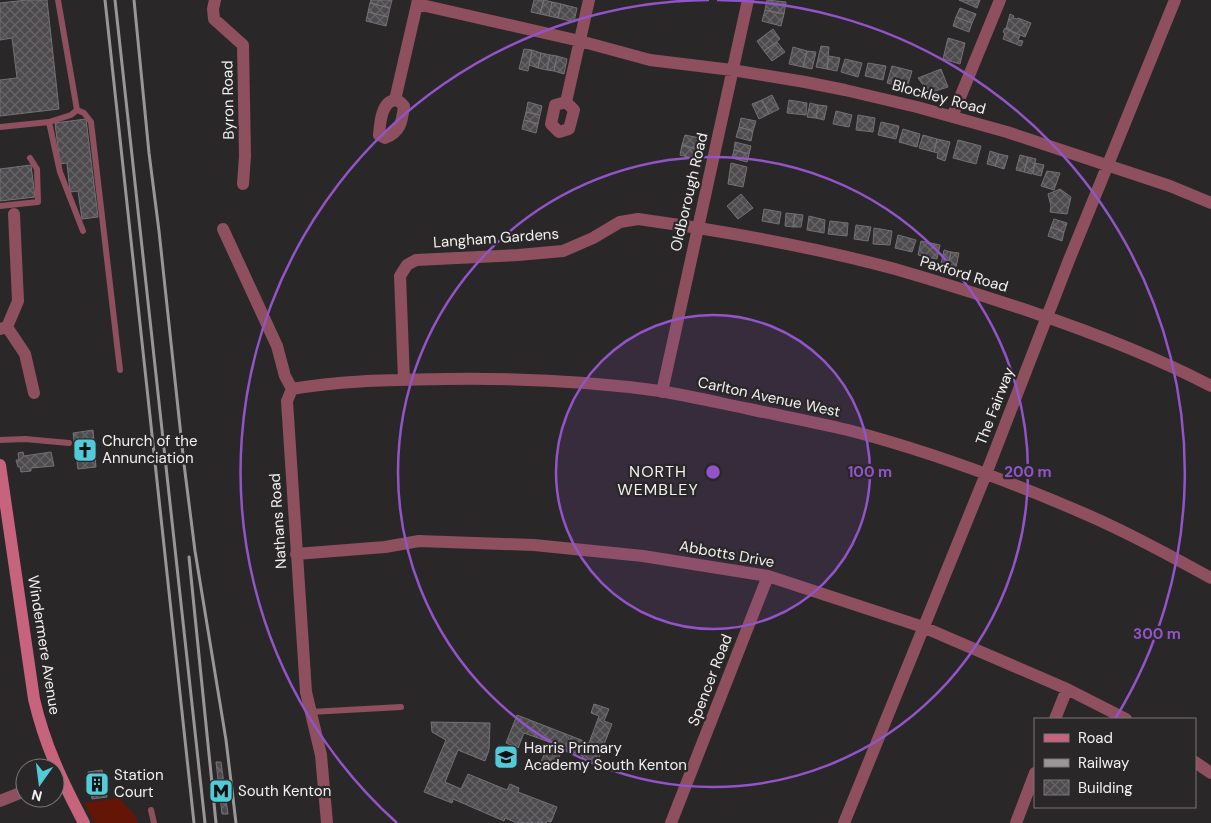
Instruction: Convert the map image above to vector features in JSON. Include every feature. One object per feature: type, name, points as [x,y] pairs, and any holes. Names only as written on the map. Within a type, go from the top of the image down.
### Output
[{"type":"street","name":"Byron Road","points":[[215,0],[213,9],[214,19],[244,45],[245,156],[243,184]]},
{"type":"street","points":[[566,102],[589,0]]},
{"type":"street","name":"Oldborough Road","points":[[662,392],[748,0]]},
{"type":"street","points":[[952,117],[1000,0]]},
{"type":"street","name":"The Fairway","points":[[844,823],[986,474],[1069,260],[1174,0]]},
{"type":"street","points":[[395,100],[417,2]]},
{"type":"street","name":"Blockley Road","points":[[417,2],[580,41],[650,60],[732,70],[845,90],[952,117],[1007,132],[1170,186],[1211,203]]},
{"type":"street","points":[[14,214],[18,302],[4,328],[25,354],[34,393]]},
{"type":"street","name":"Langham Gardens","points":[[404,380],[400,276],[407,265],[416,260],[563,251],[593,238],[620,222],[638,219],[697,227]]},
{"type":"street","name":"Paxford Road","points":[[697,227],[828,253],[894,269],[965,290],[1115,341],[1175,367],[1211,386]]},
{"type":"street","points":[[223,230],[277,346],[285,376],[292,389]]},
{"type":"street","name":"Carlton Avenue West","points":[[292,389],[317,385],[404,380],[480,379],[551,380],[662,392],[850,431],[926,453],[986,474],[1083,513],[1149,544],[1211,578]]},
{"type":"street","name":"Nathans Road","points":[[292,389],[287,401],[306,692],[321,755],[327,823]]},
{"type":"street","name":"Windermere Avenue","points":[[0,464],[34,699],[40,727],[50,758]]},
{"type":"street","name":"Abbotts Drive","points":[[296,554],[385,547],[419,541],[534,545],[643,556],[768,576],[923,628],[1067,689],[1124,718]]},
{"type":"street","name":"Spencer Road","points":[[672,823],[768,576]]},
{"type":"street","points":[[1055,718],[1067,689]]},
{"type":"street","points":[[1196,763],[1211,773]]},
{"type":"street","points":[[1016,823],[1034,776]]},
{"type":"street","name":"Windermere Avenue","points":[[65,791],[84,823]]},
{"type":"street","points":[[0,801],[15,795]]},
{"type":"lane","points":[[58,0],[77,110]]},
{"type":"lane","points":[[0,127],[49,122],[71,115],[77,110]]},
{"type":"lane","points":[[77,110],[84,113],[91,122],[120,370]]},
{"type":"lane","points":[[49,122],[60,172],[83,231]]},
{"type":"lane","points":[[0,206],[38,202],[37,169],[30,158]]},
{"type":"lane","points":[[0,440],[25,439],[69,443]]},
{"type":"lane","points":[[310,712],[401,706]]},
{"type":"lane","points":[[151,810],[154,823]]},
{"type":"shaded area","points":[[120,798],[138,823],[95,823],[84,803]]},
{"type":"building","points":[[47,0],[59,109],[0,116],[0,80],[17,78],[12,38],[0,40],[0,3]]},
{"type":"building","points":[[371,0],[392,0],[390,8],[370,3]]},
{"type":"building","points":[[534,0],[544,0],[540,14],[531,12]]},
{"type":"building","points":[[544,0],[552,2],[549,16],[540,14]]},
{"type":"building","points":[[767,0],[786,2],[784,14],[765,10]]},
{"type":"building","points":[[959,0],[980,0],[977,8]]},
{"type":"building","points":[[552,2],[561,4],[558,18],[549,16]]},
{"type":"building","points":[[370,3],[390,8],[388,17],[368,12]]},
{"type":"building","points":[[561,4],[577,8],[574,22],[558,18]]},
{"type":"building","points":[[960,8],[976,14],[972,23],[956,17]]},
{"type":"building","points":[[765,10],[784,14],[781,26],[762,21]]},
{"type":"building","points":[[368,12],[388,17],[386,26],[366,21]]},
{"type":"building","points":[[1010,14],[1014,16],[1013,18],[1031,23],[1025,37],[1006,29]]},
{"type":"building","points":[[956,17],[972,23],[969,32],[953,26]]},
{"type":"building","points":[[1005,28],[1020,35],[1018,40],[1023,41],[1021,46],[1003,39]]},
{"type":"building","points":[[773,29],[780,39],[764,51],[757,41]]},
{"type":"building","points":[[948,38],[965,43],[960,64],[943,59]]},
{"type":"building","points":[[777,42],[785,52],[772,61],[764,51]]},
{"type":"building","points":[[821,46],[829,47],[827,69],[816,67]]},
{"type":"building","points":[[793,47],[807,51],[803,67],[789,64]]},
{"type":"building","points":[[524,49],[532,50],[528,71],[519,69]]},
{"type":"building","points":[[532,50],[541,53],[538,68],[529,65]]},
{"type":"building","points":[[807,51],[816,52],[812,69],[803,67]]},
{"type":"building","points":[[541,53],[550,55],[547,70],[538,68]]},
{"type":"building","points":[[550,55],[557,56],[554,71],[547,70]]},
{"type":"building","points":[[557,56],[567,59],[564,74],[554,71]]},
{"type":"building","points":[[829,56],[840,58],[837,71],[827,69]]},
{"type":"building","points":[[845,59],[862,63],[858,77],[841,72]]},
{"type":"building","points":[[868,63],[886,66],[883,80],[865,76]]},
{"type":"building","points":[[892,66],[912,71],[907,88],[887,83]]},
{"type":"building","points":[[941,69],[948,87],[929,93],[918,78]]},
{"type":"building","points":[[772,95],[779,109],[769,114],[762,100]]},
{"type":"building","points":[[762,100],[769,114],[759,119],[752,104]]},
{"type":"building","points":[[789,100],[807,103],[806,115],[787,113]]},
{"type":"building","points":[[528,102],[542,106],[540,115],[526,112]]},
{"type":"building","points":[[810,103],[818,105],[816,118],[807,117]]},
{"type":"building","points":[[818,105],[827,106],[824,120],[816,118]]},
{"type":"building","points":[[836,111],[852,115],[849,127],[833,124]]},
{"type":"building","points":[[526,112],[540,115],[538,124],[524,120]]},
{"type":"building","points":[[858,115],[875,118],[873,132],[856,130]]},
{"type":"building","points":[[741,118],[756,121],[753,131],[739,127]]},
{"type":"building","points":[[86,119],[98,217],[82,219],[78,191],[70,192],[67,163],[60,164],[55,123]]},
{"type":"building","points":[[524,120],[538,124],[536,133],[522,129]]},
{"type":"building","points":[[881,122],[899,126],[896,139],[878,135]]},
{"type":"building","points":[[739,127],[753,131],[751,141],[736,137]]},
{"type":"building","points":[[903,129],[920,134],[917,147],[899,142]]},
{"type":"building","points":[[685,135],[700,138],[697,149],[682,145]]},
{"type":"building","points":[[923,135],[937,139],[934,152],[919,148]]},
{"type":"building","points":[[937,139],[950,142],[945,161],[937,158],[938,153],[934,152]]},
{"type":"building","points":[[958,140],[981,146],[976,164],[953,158]]},
{"type":"building","points":[[735,142],[751,146],[749,154],[734,150]]},
{"type":"building","points":[[682,145],[697,149],[695,159],[680,155]]},
{"type":"building","points":[[734,150],[749,154],[747,162],[732,158]]},
{"type":"building","points":[[990,151],[999,154],[995,166],[987,164]]},
{"type":"building","points":[[999,154],[1008,156],[1004,169],[995,166]]},
{"type":"building","points":[[1020,155],[1028,157],[1024,172],[1016,170]]},
{"type":"building","points":[[1028,157],[1036,159],[1032,174],[1024,172]]},
{"type":"building","points":[[731,163],[747,167],[743,187],[728,184]]},
{"type":"building","points":[[1035,163],[1044,165],[1041,176],[1033,174]]},
{"type":"building","points":[[31,165],[35,197],[0,201],[0,169]]},
{"type":"building","points":[[1047,171],[1060,173],[1054,190],[1041,186]]},
{"type":"building","points":[[1060,189],[1071,197],[1067,214],[1050,212],[1051,206],[1048,194]]},
{"type":"building","points":[[741,194],[753,208],[738,219],[727,206]]},
{"type":"building","points":[[764,209],[781,212],[779,224],[762,221]]},
{"type":"building","points":[[786,213],[795,214],[793,227],[785,226]]},
{"type":"building","points":[[795,214],[803,215],[801,227],[793,227]]},
{"type":"building","points":[[809,216],[825,220],[824,233],[807,230]]},
{"type":"building","points":[[1054,219],[1067,223],[1064,232],[1051,227]]},
{"type":"building","points":[[830,221],[848,223],[847,236],[828,234]]},
{"type":"building","points":[[856,225],[871,227],[868,241],[854,239]]},
{"type":"building","points":[[1051,227],[1064,232],[1062,241],[1048,236]]},
{"type":"building","points":[[874,228],[892,231],[890,245],[873,244]]},
{"type":"building","points":[[898,235],[916,240],[912,252],[895,248]]},
{"type":"building","points":[[921,241],[940,245],[937,259],[918,255]]},
{"type":"building","points":[[944,250],[951,252],[948,266],[941,264]]},
{"type":"building","points":[[951,252],[959,253],[956,267],[948,266]]},
{"type":"building","name":"Church of the Annunciation","points":[[93,430],[96,467],[78,469],[73,433]]},
{"type":"building","points":[[23,452],[24,456],[51,452],[54,466],[31,468],[31,471],[21,472],[16,460],[19,460],[18,453]]},
{"type":"building","points":[[594,704],[609,709],[604,721],[612,724],[596,765],[582,759],[583,756],[563,748],[555,767],[541,762],[549,742],[524,733],[518,748],[506,743],[517,715],[589,743],[599,716],[591,713]]},
{"type":"building","points":[[431,722],[490,723],[489,750],[485,761],[458,750],[445,782],[461,789],[468,774],[507,790],[510,784],[519,788],[518,792],[557,807],[551,822],[517,823],[505,818],[504,821],[453,799],[452,803],[424,792],[446,740],[432,732]]},
{"type":"building","points":[[216,762],[221,762],[228,814],[222,814]]},
{"type":"building","name":"Station Court","points":[[102,770],[107,797],[92,799],[88,772]]},
{"type":"railway","points":[[105,0],[194,823]]},
{"type":"railway","points":[[115,0],[205,823]]},
{"type":"railway","points":[[134,0],[184,464],[195,551],[226,740],[236,823]]},
{"type":"railway","points":[[189,557],[216,823]]},
{"type":"place","name":"Church of the Annunciation","points":[[85,450]]},
{"type":"place","name":"Harris Primary Academy South Kenton","points":[[506,757]]},
{"type":"place","name":"Station Court","points":[[97,784]]},
{"type":"place","name":"South Kenton","points":[[221,791]]},
{"type":"district","name":"NORTH WEMBLEY","points":[[658,480]]}]
